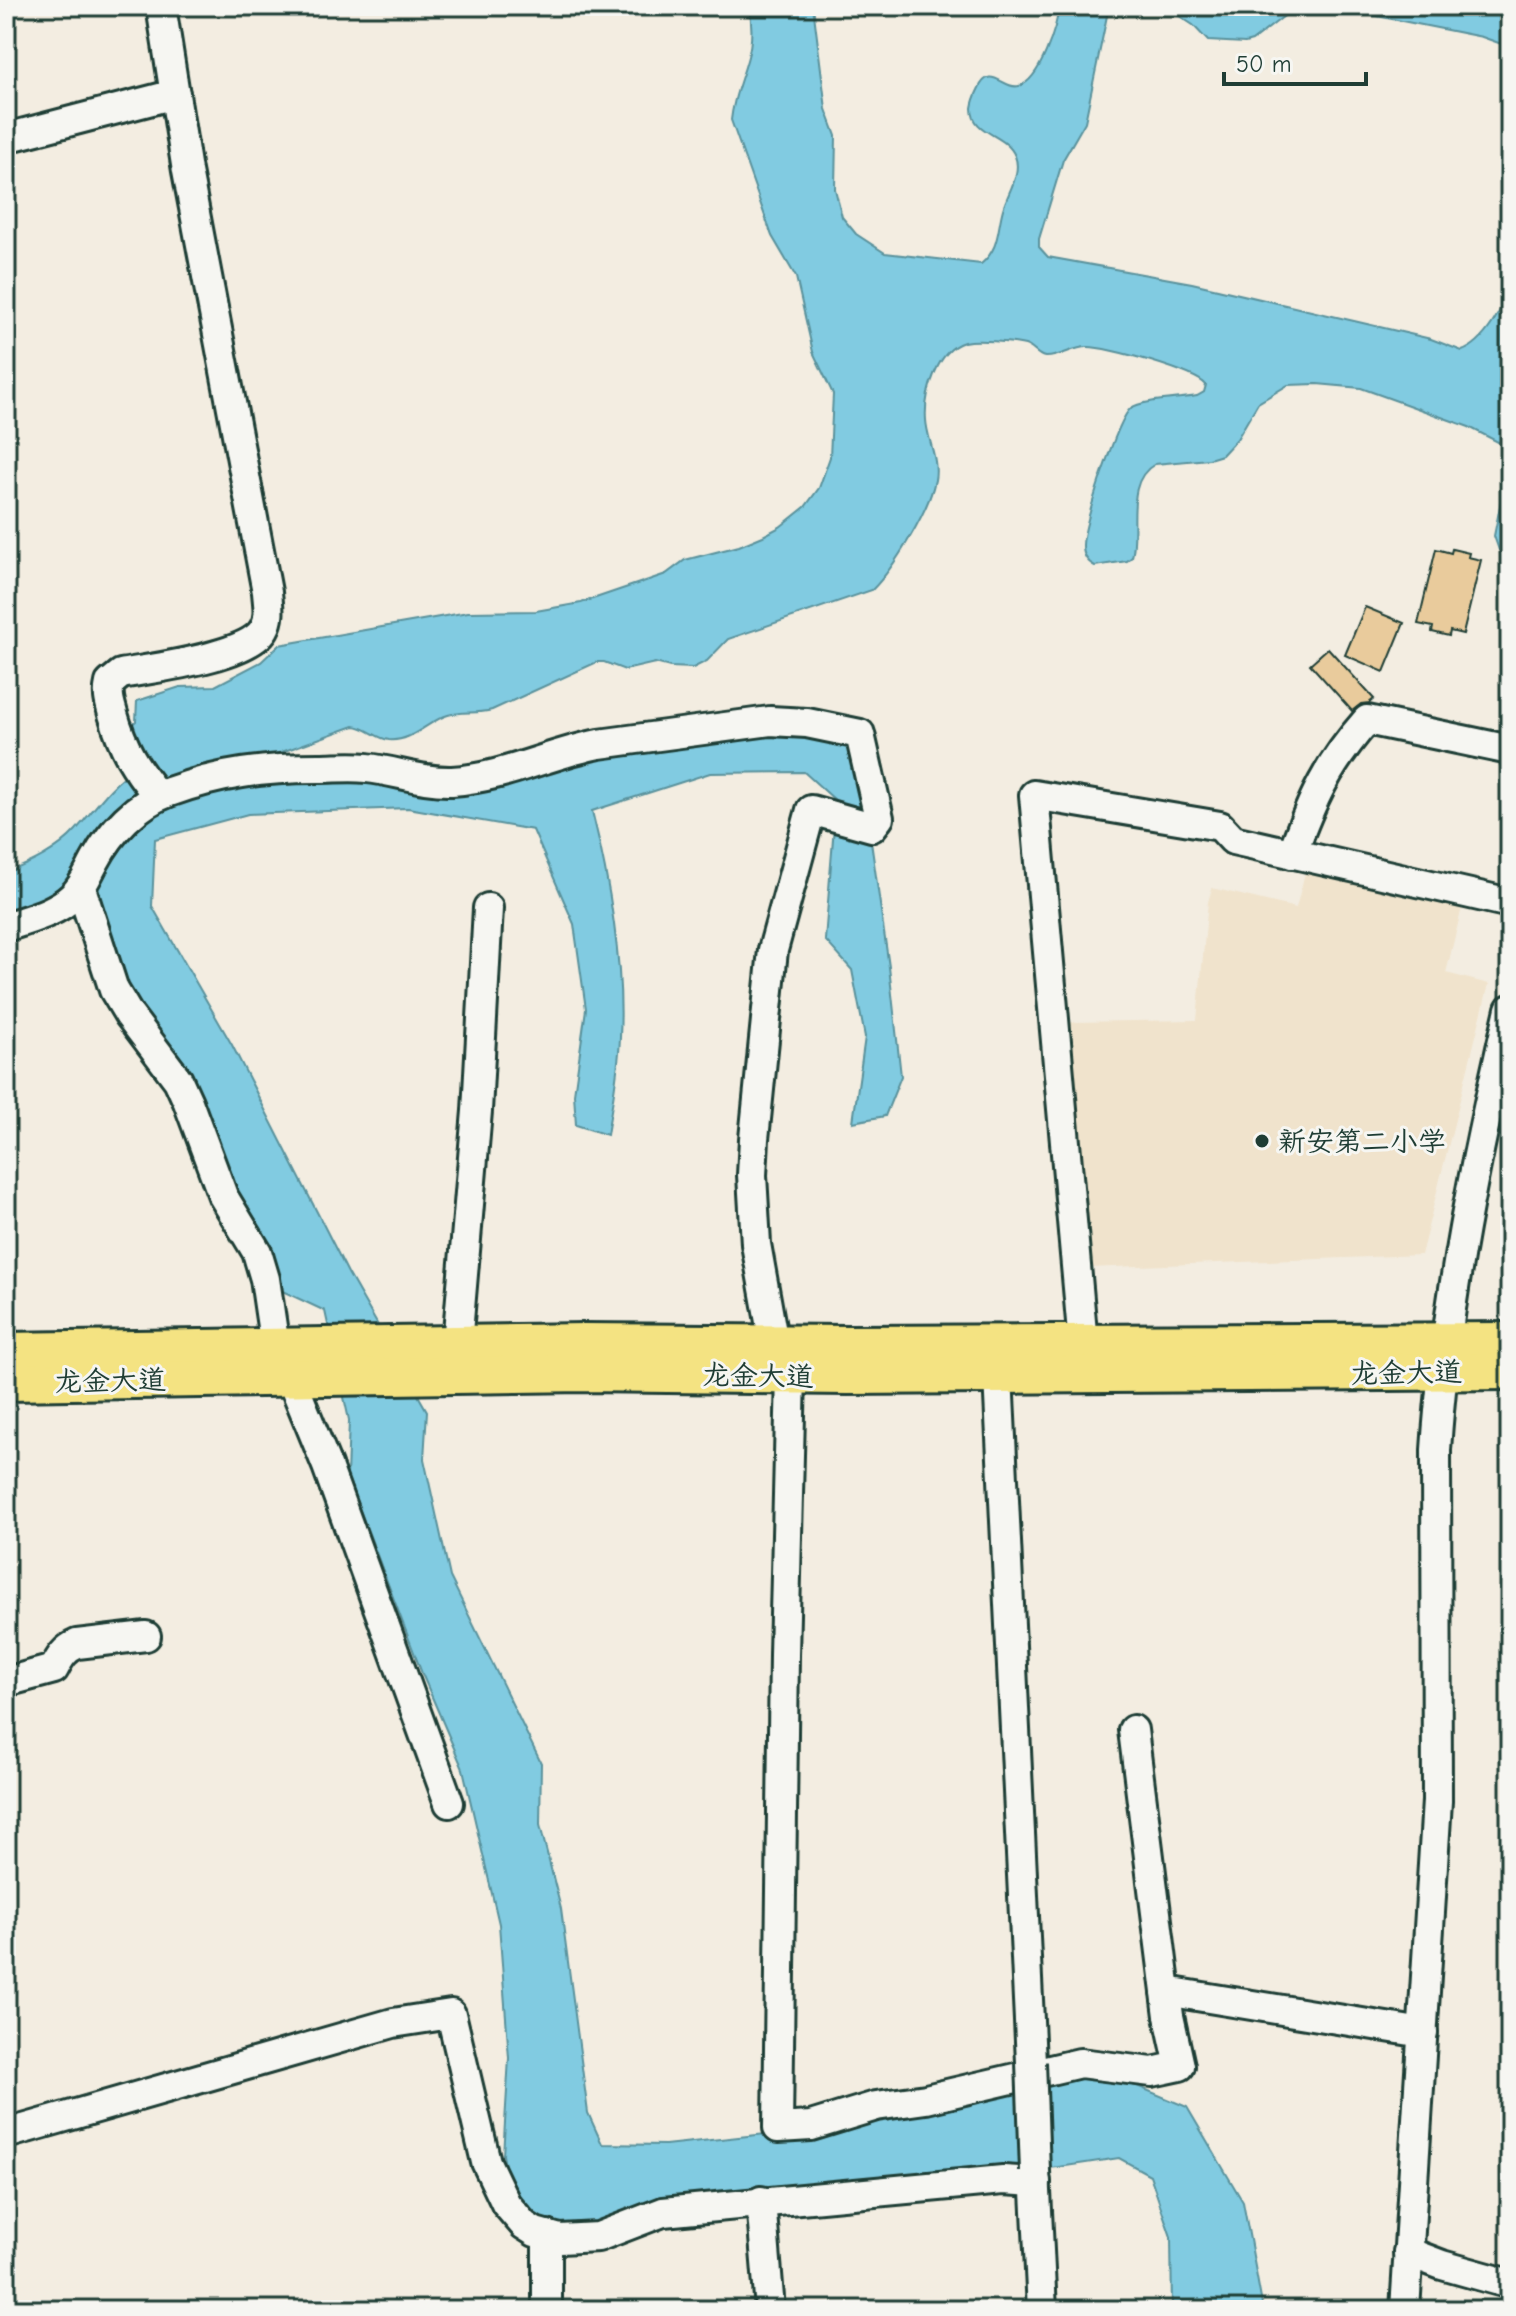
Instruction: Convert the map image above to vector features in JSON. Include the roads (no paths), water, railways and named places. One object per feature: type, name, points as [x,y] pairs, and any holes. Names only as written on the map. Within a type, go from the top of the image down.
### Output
[{"type":"main road","name":"龙金大道","points":[[6,1382],[298,1362],[408,1360],[584,1373],[998,1375],[1444,1357],[1510,1341]]},
{"type":"main road","name":"龙金大道","points":[[408,1360],[457,1344],[1083,1344],[1444,1357],[1510,1371]]},
{"type":"main road","name":"龙金大道","points":[[6,1351],[298,1362]]},
{"type":"street","points":[[158,796],[133,766],[121,742],[108,697],[110,683],[121,674],[232,650],[258,637],[269,620],[267,592],[187,171],[161,6]]},
{"type":"street","points":[[6,138],[175,94]]},
{"type":"street","points":[[1292,854],[1323,778],[1367,720],[1510,750]]},
{"type":"street","points":[[6,927],[60,907],[81,888],[108,840],[125,820],[158,796],[240,771],[364,767],[440,781],[493,777],[589,746],[770,721],[807,723],[860,734],[879,818],[872,827],[811,810],[773,950],[752,1175],[756,1244],[774,1344]]},
{"type":"street","points":[[1083,1344],[1034,795],[1220,826],[1233,840],[1510,903]]},
{"type":"street","points":[[81,888],[114,990],[135,1024],[178,1080],[223,1196],[257,1252],[298,1362],[327,1466],[449,1803]]},
{"type":"street","points":[[457,1344],[477,1111],[488,908]]},
{"type":"street","points":[[1405,2310],[1437,1801],[1436,1450],[1444,1357],[1463,1222],[1510,1009]]},
{"type":"street","points":[[791,1375],[778,2128],[811,2126],[876,2106],[926,2099],[1080,2063],[1152,2072],[1180,2066],[1166,1991],[1133,1730]]},
{"type":"street","points":[[998,1375],[1042,2310]]},
{"type":"street","points":[[6,1682],[54,1669],[60,1656],[77,1644],[146,1636]]},
{"type":"street","points":[[1166,1991],[1423,2033]]},
{"type":"street","points":[[6,2134],[393,2023],[451,2014],[486,2162],[506,2204],[517,2218],[535,2232],[560,2239],[598,2237],[663,2212],[1036,2177]]},
{"type":"street","points":[[761,2201],[770,2310]]},
{"type":"street","points":[[547,2235],[547,2310]]},
{"type":"street","points":[[1408,2252],[1510,2284]]},
{"type":"water","points":[[749,6],[813,6],[826,109],[836,136],[835,189],[842,217],[856,234],[885,253],[981,264],[995,245],[1003,209],[1016,176],[1017,162],[1011,148],[983,129],[973,117],[972,105],[978,90],[987,78],[992,77],[1013,86],[1027,82],[1046,52],[1059,6],[1109,6],[1085,122],[1063,160],[1039,247],[1048,257],[1192,283],[1431,339],[1462,351],[1486,332],[1510,285],[1510,456],[1502,444],[1469,427],[1361,388],[1288,385],[1258,403],[1237,439],[1222,455],[1155,464],[1145,472],[1139,482],[1134,507],[1132,557],[1127,561],[1095,566],[1085,555],[1084,535],[1102,474],[1125,416],[1136,405],[1197,396],[1204,392],[1206,385],[1169,367],[1097,348],[1082,347],[1045,357],[1019,344],[964,342],[946,354],[940,363],[927,398],[926,420],[936,472],[926,507],[910,538],[872,590],[728,639],[707,661],[693,668],[655,663],[625,670],[597,662],[492,710],[448,715],[405,738],[389,740],[354,726],[265,758],[166,784],[124,731],[136,721],[137,701],[180,687],[215,686],[261,662],[279,645],[468,612],[536,611],[581,603],[666,574],[685,560],[739,546],[763,536],[805,507],[819,488],[830,457],[833,394],[813,352],[796,277],[772,236],[731,120],[749,53]]},
{"type":"water","points":[[1164,6],[1297,6],[1252,41],[1245,43],[1208,41],[1193,25]]},
{"type":"water","points":[[1327,6],[1510,6],[1510,47],[1482,37]]},
{"type":"water","points":[[1510,456],[1510,550],[1499,550],[1494,536]]},
{"type":"water","points":[[778,727],[847,738],[861,772],[901,1076],[885,1116],[853,1122],[865,1037],[852,970],[825,940],[836,801],[804,772],[710,773],[592,811],[609,894],[620,982],[619,1049],[607,1135],[576,1125],[574,1094],[586,1009],[574,924],[533,830],[408,808],[248,814],[155,839],[152,906],[232,1045],[348,1273],[427,1411],[424,1459],[450,1577],[541,1763],[540,1825],[561,1909],[588,2113],[602,2144],[665,2145],[785,2132],[1104,2072],[1187,2107],[1243,2202],[1263,2310],[1172,2310],[1171,2237],[1150,2175],[1119,2158],[1059,2167],[675,2200],[568,2241],[511,2198],[503,2155],[509,2058],[499,1924],[463,1769],[423,1676],[347,1476],[349,1420],[325,1311],[278,1289],[189,1082],[123,993],[93,896],[109,852],[133,822],[176,800],[261,774],[428,786],[591,750]]},
{"type":"water","points":[[133,770],[144,785],[83,878],[6,920],[6,873],[34,861],[61,844],[110,790]]},
{"type":"place","name":"新安第二小学","points":[[1262,1141]]}]
